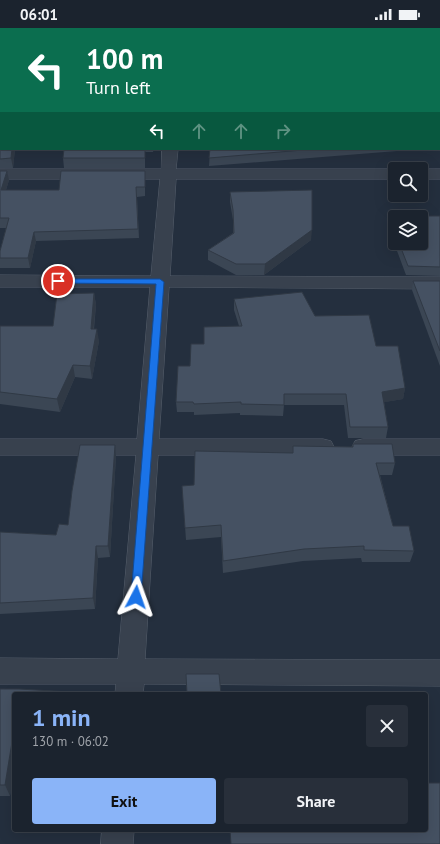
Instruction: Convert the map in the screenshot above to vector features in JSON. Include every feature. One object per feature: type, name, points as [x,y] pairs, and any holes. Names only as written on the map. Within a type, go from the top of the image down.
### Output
[{"type":"street","points":[[130,683],[170,150]]},
{"type":"street","points":[[0,174],[388,174]]},
{"type":"street","points":[[428,174],[440,174]]},
{"type":"street","points":[[0,281],[440,283]]},
{"type":"street","points":[[0,447],[440,447]]},
{"type":"street","points":[[0,671],[130,683],[440,673]]},
{"type":"street","points":[[117,844],[118,832]]},
{"type":"building","points":[[0,150],[12,150],[11,158],[0,159]]},
{"type":"building","points":[[64,150],[145,150],[145,158],[63,158]]},
{"type":"building","points":[[210,150],[303,150],[209,158]]},
{"type":"building","points":[[0,171],[7,171],[1,190],[59,190],[61,171],[145,171],[145,187],[136,187],[138,229],[34,232],[28,258],[0,258],[0,251],[9,218],[0,218]]},
{"type":"building","points":[[312,190],[312,230],[265,264],[236,264],[208,250],[234,233],[233,210],[230,192]]},
{"type":"building","points":[[428,216],[440,216],[440,267],[408,266],[402,250],[428,250]]},
{"type":"building","points":[[413,281],[440,281],[440,351]]},
{"type":"building","points":[[302,292],[315,316],[369,315],[376,346],[398,346],[405,388],[382,392],[388,427],[350,427],[346,394],[284,394],[284,405],[241,404],[241,402],[194,404],[193,402],[176,402],[178,366],[190,366],[191,344],[204,344],[204,327],[242,326],[234,299]]},
{"type":"building","points":[[94,293],[91,329],[97,329],[90,366],[73,365],[57,399],[0,392],[0,326],[53,326],[57,294]]},
{"type":"building","points":[[353,444],[392,444],[395,463],[376,463],[393,526],[409,526],[414,551],[364,550],[364,546],[304,549],[223,561],[221,525],[185,528],[182,486],[194,485],[195,451],[293,453],[293,446],[353,447]]},
{"type":"building","points":[[80,445],[115,445],[108,546],[96,546],[93,598],[0,603],[0,532],[56,535],[59,524],[68,525]]},
{"type":"building","points":[[186,674],[219,674],[221,692],[187,692]]},
{"type":"building","points":[[0,689],[71,692],[12,692],[12,742],[5,785],[0,785]]},
{"type":"building","points":[[428,783],[440,783],[440,844],[231,844],[230,832],[428,832]]},
{"type":"route","points":[[58,281],[160,282],[136,597]]}]
